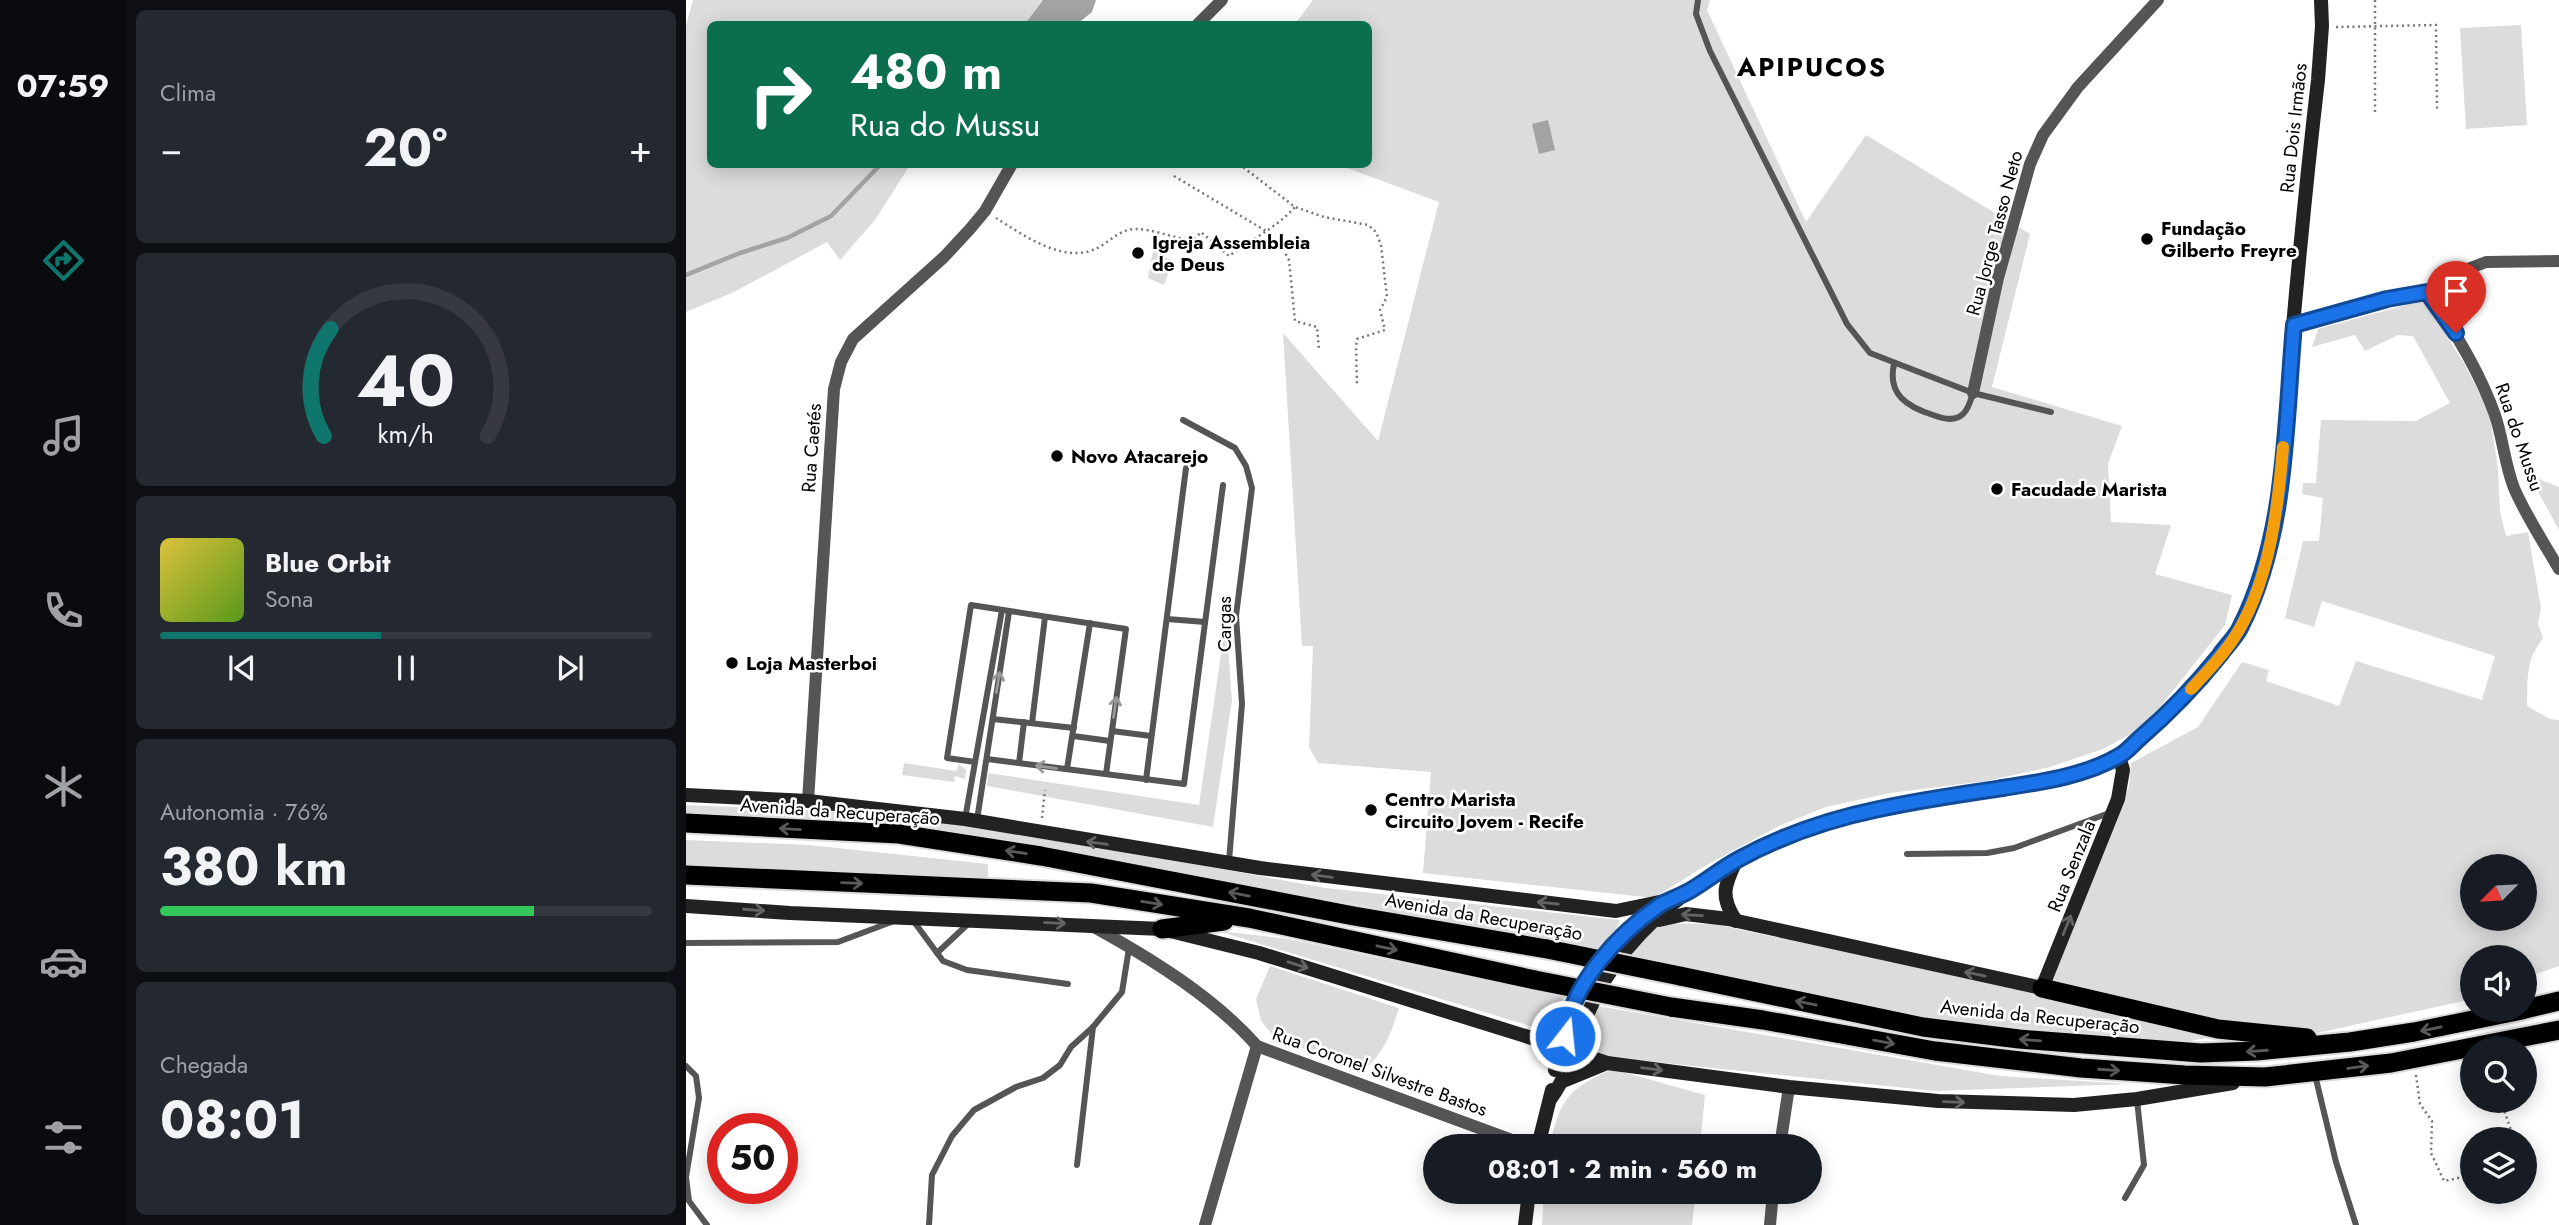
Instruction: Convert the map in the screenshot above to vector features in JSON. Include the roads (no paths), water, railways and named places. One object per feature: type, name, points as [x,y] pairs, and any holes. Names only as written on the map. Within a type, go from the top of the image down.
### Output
[{"type":"highway","name":"Avenida da Recuperação","points":[[686,823],[899,834],[1041,856],[1547,949],[1923,1027],[2019,1039],[2202,1053],[2256,1051],[2350,1042],[2462,1022]]},
{"type":"highway","points":[[686,876],[1091,893],[1249,918],[1671,1007],[1763,1020],[1935,1051],[2081,1068],[2266,1077],[2413,1059],[2559,1030]]},
{"type":"highway","points":[[1162,929],[1249,918]]},
{"type":"highway","points":[[2042,988],[2218,1029],[2350,1042]]},
{"type":"highway","name":"Avenida da Recuperação","points":[[2537,1006],[2559,1001]]},
{"type":"main road","name":"Rua Dois Irmãos","points":[[1551,1098],[1563,1082],[1591,1007],[1609,973],[1632,942],[1689,891],[1737,860],[1803,829],[1838,818],[1881,808],[2045,781],[2119,756],[2154,726],[2203,677],[2238,631],[2253,600],[2265,561],[2280,486],[2322,26],[2321,0]]},
{"type":"main road","name":"Rua Senzala","points":[[2042,988],[2123,785],[2119,756]]},
{"type":"main road","name":"Avenida da Recuperação","points":[[686,795],[808,801],[971,821],[1228,863],[1616,911]]},
{"type":"main road","points":[[1736,921],[1725,900],[1725,889],[1737,860]]},
{"type":"main road","name":"Rua Dois Irmãos","points":[[1541,1134],[1566,1025],[1576,998],[1624,936],[1669,900],[1689,891]]},
{"type":"main road","name":"Rua Dois Irmãos","points":[[1616,911],[1669,900]]},
{"type":"main road","points":[[686,906],[1162,929],[1259,953],[1535,1039],[1546,1047],[1556,1067]]},
{"type":"main road","points":[[1616,911],[1625,915],[1630,922],[1631,926],[1624,936]]},
{"type":"main road","name":"Avenida da Recuperação","points":[[1649,925],[1686,914],[1736,921],[2042,988]]},
{"type":"main road","points":[[1535,1039],[1552,1034],[1566,1025]]},
{"type":"main road","points":[[1579,1040],[1589,1057],[1607,1063],[1789,1087],[1938,1101],[2074,1105],[2137,1099],[2266,1077]]},
{"type":"main road","points":[[1563,1082],[1607,1063]]},
{"type":"main road","points":[[1525,1225],[1528,1204]]},
{"type":"street","points":[[1201,21],[1222,0]]},
{"type":"street","name":"Rua Jorge Tasso Neto","points":[[1973,393],[1998,278],[2030,164],[2043,135],[2078,87],[2158,0]]},
{"type":"street","name":"Rua Caetés","points":[[808,801],[834,389],[841,362],[853,339],[944,257],[985,211],[1010,168]]},
{"type":"street","points":[[2294,325],[2387,299],[2427,292],[2465,270],[2486,262],[2559,261]]},
{"type":"street","name":"Rua do Mussu","points":[[2427,292],[2456,333],[2480,380],[2496,417],[2508,470],[2516,491],[2559,569]]},
{"type":"street","name":"Rua Coronel Silvestre Bastos","points":[[1089,924],[1130,947],[1238,1024],[1257,1046],[1495,1134]]},
{"type":"street","points":[[1205,1225],[1257,1046]]},
{"type":"street","points":[[1782,1134],[1789,1087]]},
{"type":"street","points":[[1770,1225],[1772,1204]]},
{"type":"lane","points":[[1698,0],[1696,14],[1710,51],[1847,324],[1870,353],[1973,393],[2051,412]]},
{"type":"lane","points":[[1894,364],[1893,383],[1900,397],[1910,407],[1942,418],[1959,418],[1966,412],[1973,393]]},
{"type":"lane","name":"Cargas","points":[[1183,420],[1235,448],[1245,466],[1252,488],[1236,616],[1242,704],[1228,863]]},
{"type":"lane","points":[[1146,779],[1186,468]]},
{"type":"lane","points":[[987,759],[1184,785],[1223,485]]},
{"type":"lane","points":[[975,762],[947,758],[971,605],[1126,629],[1106,774]]},
{"type":"lane","points":[[971,821],[987,759],[1006,611]]},
{"type":"lane","points":[[971,821],[975,762],[1006,611]]},
{"type":"lane","points":[[1019,763],[1045,617]]},
{"type":"lane","points":[[1167,619],[1205,622]]},
{"type":"lane","points":[[1068,769],[1090,623]]},
{"type":"lane","points":[[993,719],[1074,728]]},
{"type":"lane","points":[[1112,731],[1151,736]]},
{"type":"lane","points":[[1073,736],[1110,741]]},
{"type":"lane","points":[[1907,854],[1987,853],[2014,848],[2114,811]]},
{"type":"lane","points":[[686,943],[838,942],[907,917],[943,961],[967,970],[1068,984]]},
{"type":"lane","points":[[937,953],[972,920]]},
{"type":"lane","points":[[929,1225],[932,1175],[952,1136],[974,1110],[1016,1087],[1043,1078],[1060,1065],[1070,1047],[1093,1027],[1122,992],[1130,947]]},
{"type":"lane","points":[[1077,1165],[1093,1027]]},
{"type":"lane","points":[[686,1066],[696,1076],[699,1098],[686,1177],[689,1201],[707,1225]]},
{"type":"lane","points":[[2315,1072],[2336,1161],[2356,1225]]},
{"type":"lane","points":[[2125,1198],[2144,1165],[2137,1099]]},
{"type":"waterway","points":[[686,275],[787,238],[831,216],[877,168]]},
{"type":"place","name":"Fundação Gilberto Freyre","points":[[2147,239]]},
{"type":"place","name":"Igreja Assembleia de Deus","points":[[1138,253]]},
{"type":"place","name":"Novo Atacarejo","points":[[1057,456]]},
{"type":"place","name":"Facudade Marista","points":[[1997,489]]},
{"type":"place","name":"Loja Masterboi","points":[[732,663]]},
{"type":"place","name":"Centro Marista Circuito Jovem - Recife","points":[[1371,810]]},
{"type":"district","name":"APIPUCOS","points":[[1812,67]]}]
